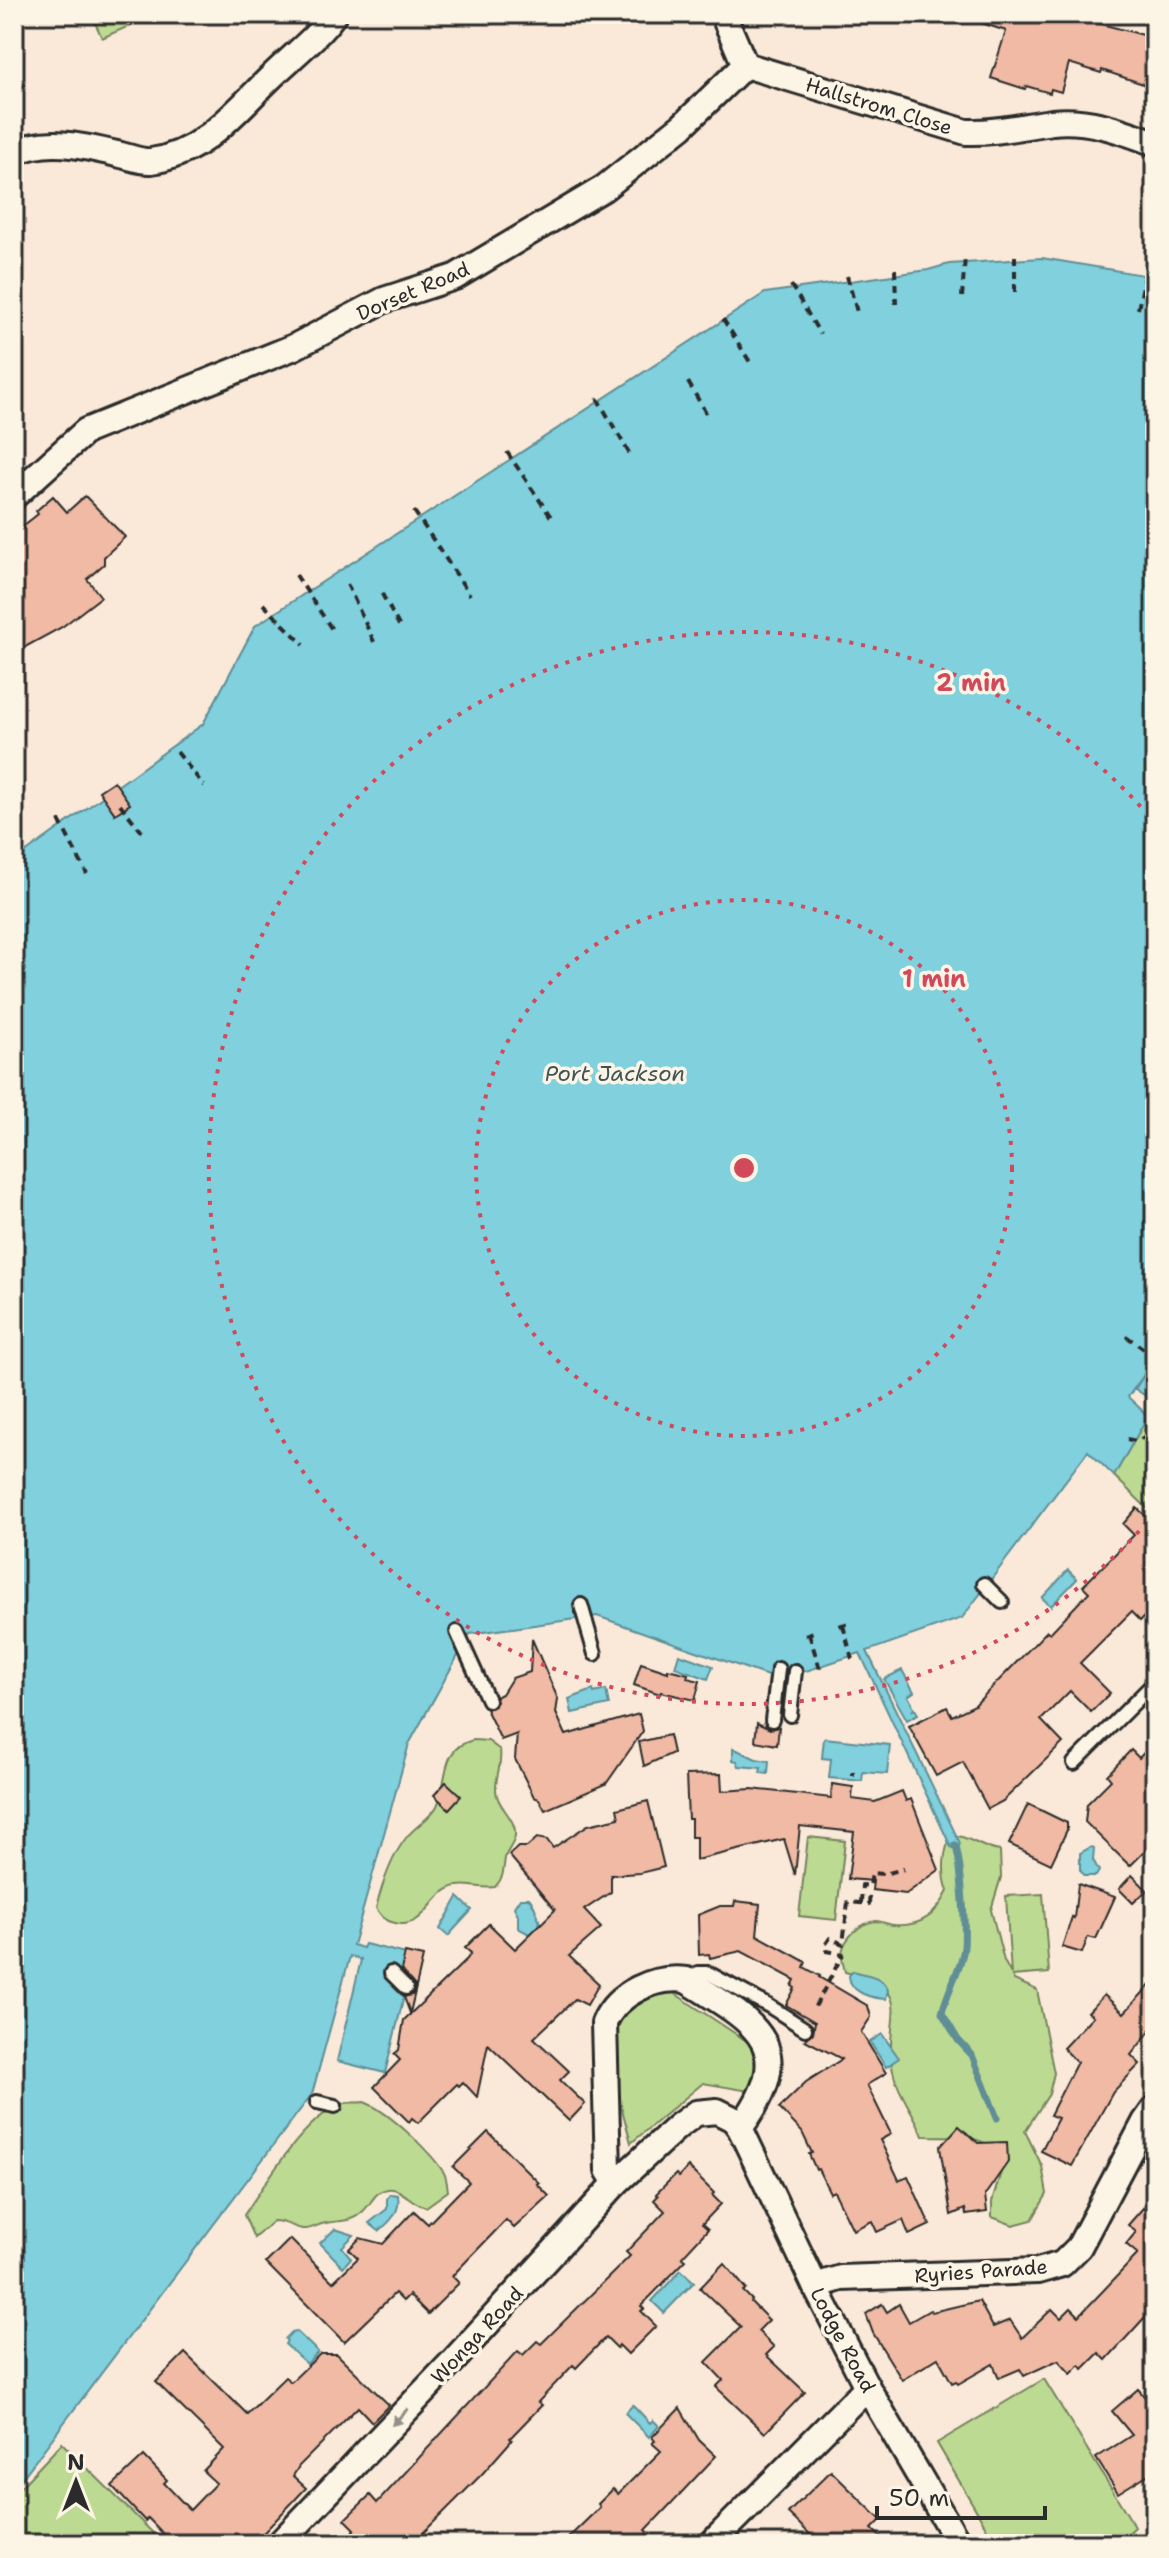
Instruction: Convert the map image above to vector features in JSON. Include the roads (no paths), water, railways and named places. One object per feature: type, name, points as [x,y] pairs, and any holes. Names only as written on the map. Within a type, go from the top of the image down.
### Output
[{"type":"street","points":[[14,153],[50,143],[149,162],[190,149],[231,118],[322,31],[334,14]]},
{"type":"street","points":[[723,14],[745,65]]},
{"type":"street","name":"Hallstrom Close","points":[[745,65],[966,132],[995,133],[1055,122],[1100,124],[1155,143]]},
{"type":"street","name":"Dorset Road","points":[[14,496],[86,431],[294,347],[384,300],[455,277],[604,188],[682,126],[745,65]]},
{"type":"street","points":[[616,2183],[608,2170],[604,2023],[609,2011],[637,1989],[676,1979],[686,1980],[739,2013],[763,2039],[768,2078],[763,2095],[740,2128]]},
{"type":"street","name":"Ryries Parade","points":[[815,2286],[841,2278],[1038,2271],[1062,2264],[1079,2247],[1155,2108]]},
{"type":"street","name":"Wonga Road","points":[[279,2544],[616,2183],[677,2127],[696,2113],[717,2111],[733,2119],[740,2128]]},
{"type":"street","name":"Lodge Road","points":[[740,2128],[867,2387],[959,2544]]},
{"type":"street","points":[[711,2544],[867,2387]]},
{"type":"lane","points":[[984,1584],[1002,1602]]},
{"type":"lane","points":[[581,1605],[595,1654]]},
{"type":"lane","points":[[457,1632],[488,1700]]},
{"type":"lane","points":[[772,1720],[778,1669]]},
{"type":"lane","points":[[790,1715],[795,1671]]},
{"type":"lane","points":[[1074,1763],[1155,1682]]},
{"type":"lane","points":[[391,1973],[406,1988]]},
{"type":"lane","points":[[686,1980],[698,1973],[708,1973],[805,2029]]},
{"type":"lane","points":[[317,2102],[335,2106]]},
{"type":"water","name":"Port Jackson","points":[[1042,258],[1155,277],[1155,1394],[1152,1400],[1135,1389],[1146,1372],[1128,1397],[1148,1416],[1114,1476],[1088,1451],[962,1618],[867,1651],[960,1843],[958,1851],[951,1847],[860,1653],[779,1680],[597,1616],[470,1634],[409,1744],[353,1945],[363,1948],[365,1944],[414,1956],[385,2073],[337,2061],[361,1960],[350,1956],[312,2094],[14,2489],[14,861],[203,724],[255,626],[765,293],[928,270],[949,264]]},
{"type":"water","points":[[1068,1570],[1077,1579],[1051,1606],[1042,1598]]},
{"type":"water","points":[[679,1654],[713,1666],[708,1679],[675,1667]]},
{"type":"water","points":[[902,1670],[914,1692],[908,1696],[913,1710],[918,1714],[907,1720],[884,1679]]},
{"type":"water","points":[[593,1690],[594,1693],[606,1690],[609,1705],[572,1713],[569,1699]]},
{"type":"water","points":[[824,1738],[890,1745],[887,1774],[863,1772],[862,1781],[829,1778],[831,1759],[822,1758]]},
{"type":"water","points":[[733,1748],[756,1759],[769,1761],[768,1774],[760,1773],[761,1768],[739,1766],[733,1760]]},
{"type":"water","points":[[1094,1848],[1093,1860],[1099,1871],[1096,1876],[1084,1876],[1080,1870],[1080,1853]]},
{"type":"water","points":[[458,1897],[472,1910],[448,1936],[440,1929]]},
{"type":"water","points":[[520,1898],[529,1898],[538,1916],[540,1927],[531,1935],[518,1928],[518,1915],[514,1907]]},
{"type":"water","points":[[853,1971],[882,1981],[888,1990],[886,1999],[868,1996],[853,1987],[849,1976]]},
{"type":"water","points":[[882,2034],[899,2058],[886,2067],[870,2042]]},
{"type":"water","points":[[390,2194],[398,2195],[398,2206],[379,2231],[369,2223],[387,2209]]},
{"type":"water","points":[[335,2229],[354,2235],[342,2247],[351,2258],[343,2267],[320,2243]]},
{"type":"water","points":[[681,2270],[694,2282],[664,2313],[652,2301]]},
{"type":"water","points":[[296,2331],[318,2352],[307,2364],[285,2344],[285,2339]]},
{"type":"water","points":[[633,2405],[650,2423],[653,2420],[659,2426],[649,2437],[625,2413]]},
{"type":"waterway","points":[[955,1845],[961,1881],[964,1945],[942,2013],[958,2040],[972,2055],[997,2118]]}]
